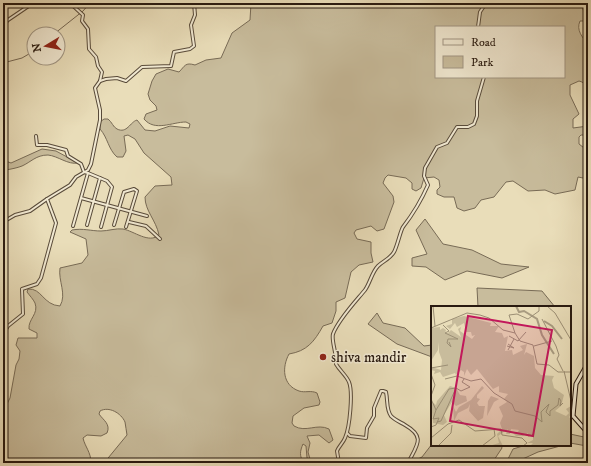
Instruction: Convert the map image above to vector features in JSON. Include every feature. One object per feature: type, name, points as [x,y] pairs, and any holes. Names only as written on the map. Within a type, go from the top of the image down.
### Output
[{"type":"street","points":[[3,25],[33,3]]},
{"type":"street","points":[[3,222],[15,215],[30,211],[70,185],[76,177],[88,170],[91,164],[100,120],[95,88],[100,81],[102,72],[98,66],[96,57],[89,49],[88,29],[82,21],[83,15],[70,3]]},
{"type":"street","points":[[100,81],[117,78],[126,81],[142,67],[171,66],[174,52],[190,49],[194,46],[191,25],[195,15],[194,3]]},
{"type":"street","points":[[478,26],[480,12],[486,3]]},
{"type":"street","points":[[339,463],[337,451],[347,432],[351,402],[351,388],[346,375],[336,364],[337,353],[332,336],[338,323],[347,314],[358,296],[365,290],[378,266],[394,253],[401,235],[402,227],[418,206],[428,185],[424,176],[425,168],[436,147],[447,142],[457,127],[468,127],[474,124],[477,116],[477,101],[484,78]]},
{"type":"street","points":[[36,136],[38,145],[47,145],[67,151],[68,156],[81,164],[84,172]]},
{"type":"street","points":[[84,172],[107,181],[112,187],[101,227]]},
{"type":"street","points":[[73,226],[88,173]]},
{"type":"street","points":[[588,174],[588,188]]},
{"type":"street","points":[[87,225],[100,178]]},
{"type":"street","points":[[114,225],[124,192],[134,189],[137,191],[129,222],[126,227]]},
{"type":"street","points":[[81,198],[131,213],[147,216]]},
{"type":"street","points":[[3,334],[8,326],[23,314],[22,289],[37,284],[41,278],[56,223],[47,199]]},
{"type":"street","points":[[129,222],[146,226],[160,239]]},
{"type":"street","points":[[588,364],[576,384],[573,416],[588,433]]},
{"type":"street","points":[[347,432],[347,435],[350,436],[366,438],[368,424],[373,419],[375,404],[379,400],[381,391],[386,392],[387,409],[391,416],[415,431],[417,436],[418,440],[408,463]]},
{"type":"green space","points":[[251,3],[583,3],[583,10],[588,16],[588,21],[580,21],[579,30],[588,44],[588,87],[579,81],[570,85],[570,95],[579,114],[573,119],[573,128],[588,126],[588,135],[581,135],[579,137],[579,144],[588,151],[588,179],[578,177],[575,190],[555,194],[545,190],[528,191],[513,181],[506,182],[494,197],[481,200],[475,208],[464,211],[457,208],[454,197],[444,197],[437,194],[437,190],[440,187],[439,180],[434,177],[424,178],[421,188],[416,191],[412,189],[412,183],[406,178],[388,175],[385,178],[383,183],[393,196],[394,202],[384,229],[377,231],[371,226],[356,230],[354,233],[357,239],[371,242],[373,262],[359,265],[351,272],[345,298],[336,302],[336,311],[332,323],[323,326],[313,341],[301,351],[289,354],[285,364],[285,375],[289,385],[299,391],[317,393],[320,402],[319,405],[304,408],[293,416],[292,423],[294,426],[303,429],[325,427],[329,429],[333,440],[329,443],[319,435],[307,436],[310,443],[308,452],[310,459],[307,458],[306,446],[303,444],[300,454],[304,463],[104,463],[127,435],[125,422],[121,416],[114,411],[107,409],[100,411],[99,414],[106,422],[108,427],[107,433],[101,436],[87,435],[83,438],[91,463],[3,463],[3,453],[6,442],[3,434],[3,412],[10,398],[16,365],[19,359],[20,351],[16,345],[18,338],[37,338],[37,333],[29,329],[29,325],[35,313],[36,307],[35,303],[27,292],[28,289],[37,291],[50,303],[60,306],[63,292],[60,278],[60,268],[82,263],[88,255],[86,239],[70,232],[72,230],[80,229],[101,231],[123,229],[146,238],[159,235],[145,202],[145,197],[155,186],[172,185],[171,177],[144,153],[135,139],[128,135],[124,136],[126,151],[123,157],[117,157],[100,129],[100,122],[104,119],[108,119],[116,128],[120,130],[126,129],[137,120],[145,130],[155,131],[170,126],[189,128],[190,124],[186,122],[158,126],[148,123],[144,119],[146,114],[157,110],[148,94],[152,81],[156,74],[168,69],[179,72],[187,64],[195,65],[206,60],[221,58],[232,33],[250,20]]},
{"type":"green space","points":[[42,149],[56,151],[78,163],[70,163],[52,156],[44,155],[37,157],[20,167],[6,170],[3,169],[3,160],[11,163]]},
{"type":"green space","points":[[425,219],[443,244],[472,250],[501,264],[529,267],[502,278],[467,271],[445,280],[426,267],[412,266],[412,258],[427,254],[416,230]]},
{"type":"green space","points":[[477,288],[542,291],[554,306],[478,306]]},
{"type":"green space","points":[[377,313],[383,323],[405,328],[424,346],[431,345],[431,357],[397,344],[368,324]]},
{"type":"green space","points":[[571,434],[584,437],[587,446],[571,443]]},
{"type":"green space","points":[[431,445],[501,446],[502,448],[492,463],[410,463],[422,457]]},
{"type":"green space","points":[[523,446],[560,446],[538,452],[514,463],[506,463],[513,449]]},
{"type":"waterway","points":[[64,26],[83,11],[90,3]]},
{"type":"waterway","points":[[3,63],[26,56]]},
{"type":"place","name":"shiva mandir","points":[[323,357]]}]
